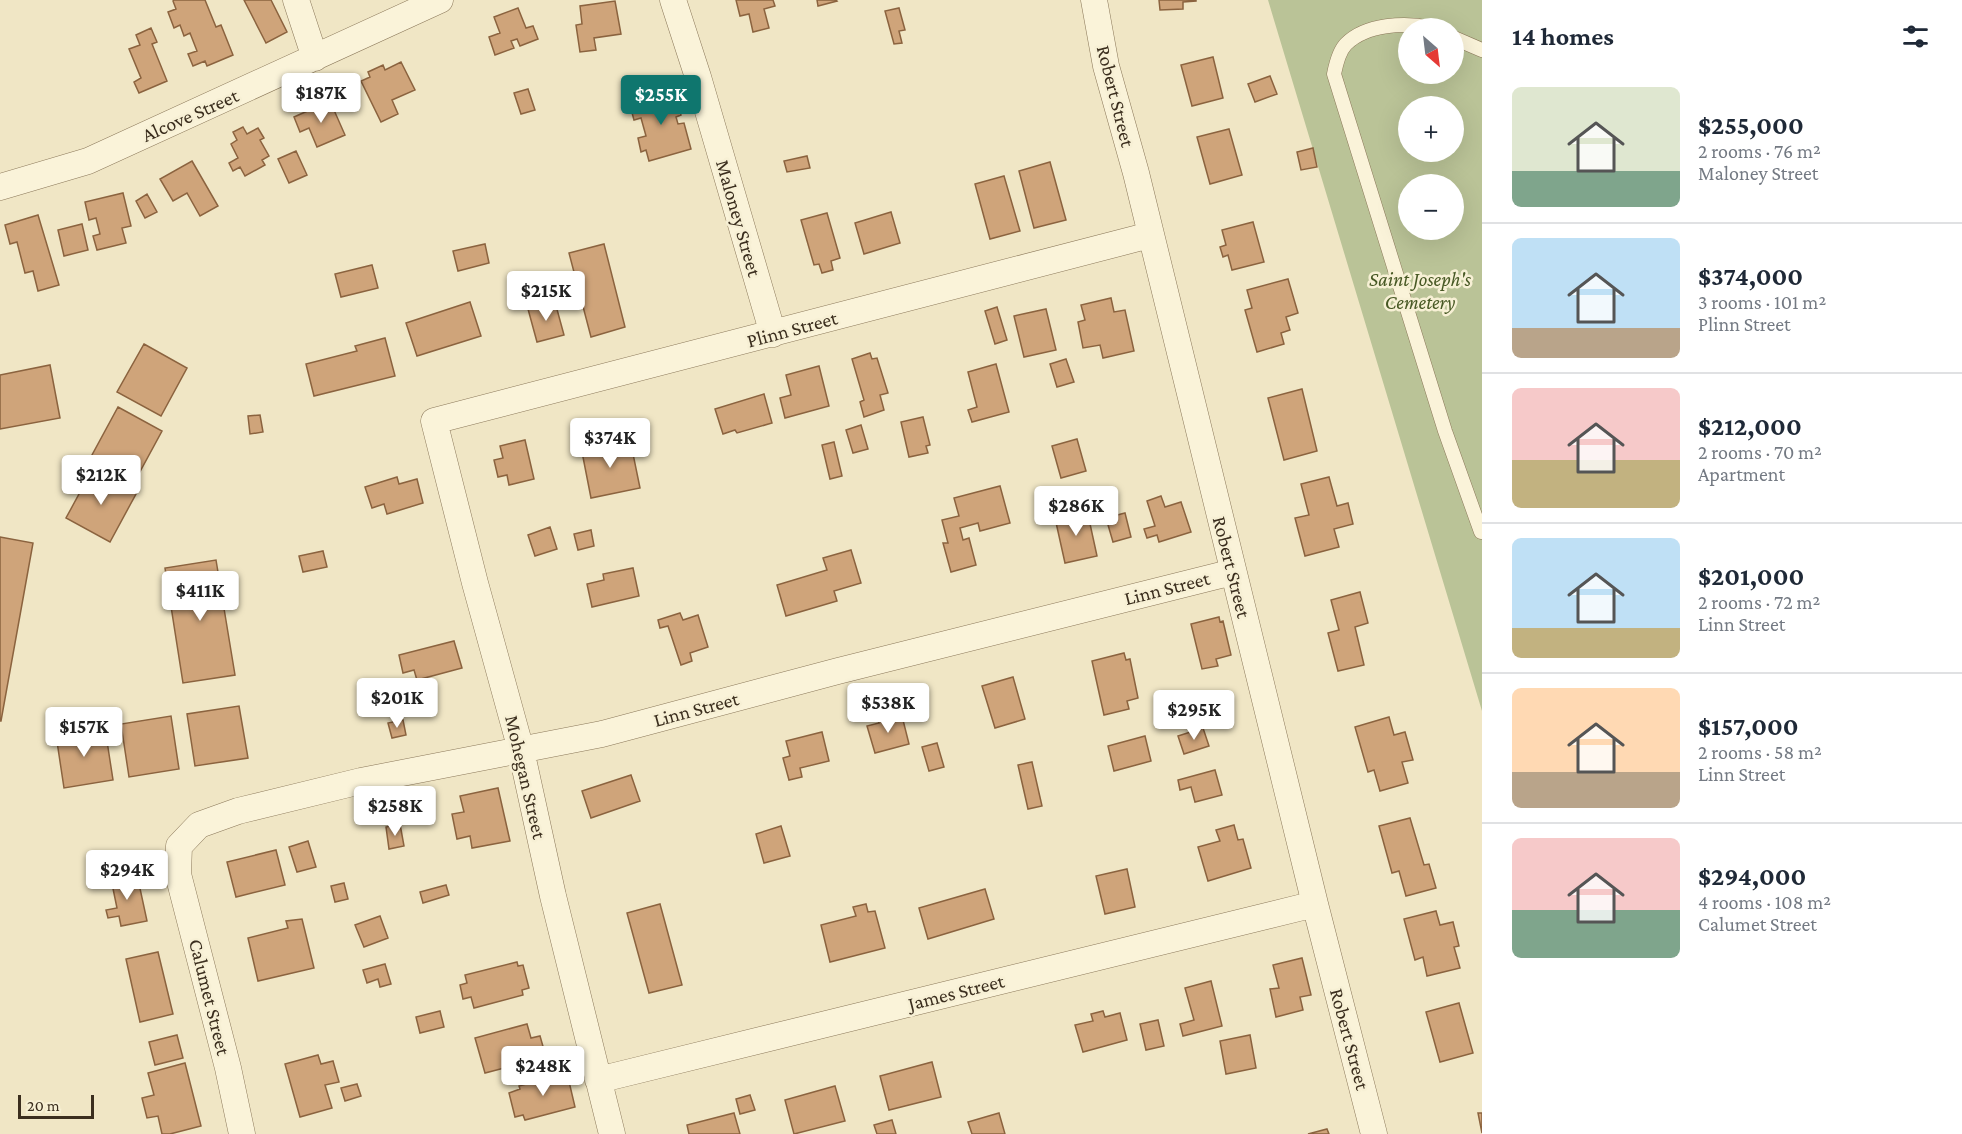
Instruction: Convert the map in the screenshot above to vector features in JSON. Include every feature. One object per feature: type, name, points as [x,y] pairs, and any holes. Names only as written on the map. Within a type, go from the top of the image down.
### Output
[{"type":"street","points":[[296,0],[315,58]]},
{"type":"street","name":"Alcove Street","points":[[0,187],[88,161],[440,0]]},
{"type":"street","name":"Maloney Street","points":[[674,0],[699,77],[773,334]]},
{"type":"street","name":"Robert Street","points":[[1094,0],[1106,66],[1136,173],[1315,904],[1374,1134]]},
{"type":"street","name":"Plinn Street","points":[[434,421],[1150,235]]},
{"type":"street","name":"Mohegan Street","points":[[434,421],[521,750],[553,896],[612,1134]]},
{"type":"street","name":"Linn Street","points":[[178,861],[179,846],[199,825],[238,811],[361,781],[602,734],[827,674],[1233,572]]},
{"type":"street","name":"Calumet Street","points":[[178,861],[178,874],[228,1068],[242,1134]]},
{"type":"street","name":"James Street","points":[[598,1080],[1315,904]]},
{"type":"lane","points":[[1398,27],[1383,26],[1360,33],[1345,45],[1334,74],[1445,431],[1482,533]]},
{"type":"lane","points":[[1464,42],[1482,50]]},
{"type":"green space","name":"Saint Joseph's Cemetery","points":[[1268,0],[1482,0],[1482,711]]},
{"type":"building","points":[[174,0],[205,0],[216,27],[221,25],[233,55],[207,66],[205,61],[193,66],[188,54],[197,51],[190,33],[184,36],[180,25],[174,28],[168,12],[176,9]]},
{"type":"building","points":[[244,0],[271,0],[287,32],[266,43]]},
{"type":"building","points":[[736,0],[773,0],[775,6],[764,9],[769,28],[753,32],[749,14],[740,16]]},
{"type":"building","points":[[817,0],[836,0],[837,1],[818,6]]},
{"type":"building","points":[[1159,0],[1196,1],[1183,2],[1183,9],[1160,10]]},
{"type":"building","points":[[615,1],[621,34],[594,38],[596,50],[580,52],[576,25],[582,24],[580,6]]},
{"type":"building","points":[[518,8],[526,28],[533,26],[538,39],[520,46],[517,39],[511,41],[514,48],[495,55],[489,37],[500,33],[494,17]]},
{"type":"building","points":[[899,8],[905,30],[899,31],[902,43],[894,44],[885,11]]},
{"type":"building","points":[[151,28],[157,42],[152,44],[167,81],[139,93],[134,82],[141,78],[129,49],[140,45],[136,35]]},
{"type":"building","points":[[1213,57],[1223,98],[1192,106],[1181,65]]},
{"type":"building","points":[[401,62],[415,90],[392,100],[398,114],[381,122],[361,81],[370,77],[368,72],[383,65],[385,70]]},
{"type":"building","points":[[1270,76],[1277,94],[1255,102],[1248,84]]},
{"type":"building","points":[[528,89],[535,110],[521,114],[514,93]]},
{"type":"building","points":[[673,89],[681,115],[676,117],[678,124],[684,123],[691,149],[649,161],[646,150],[641,152],[638,138],[646,136],[641,118],[634,120],[631,109],[638,108],[636,100]]},
{"type":"building","points":[[330,101],[345,135],[317,147],[309,128],[300,132],[294,117]]},
{"type":"building","points":[[243,127],[247,134],[258,128],[264,138],[260,140],[269,156],[262,160],[265,165],[245,176],[240,167],[233,171],[229,163],[238,158],[231,144],[237,140],[233,132]]},
{"type":"building","points":[[1229,129],[1242,175],[1210,184],[1197,137]]},
{"type":"building","points":[[1313,148],[1317,167],[1301,170],[1297,152]]},
{"type":"building","points":[[296,151],[307,175],[289,183],[278,159]]},
{"type":"building","points":[[807,156],[810,168],[787,172],[784,161]]},
{"type":"building","points":[[192,161],[218,206],[200,216],[187,193],[173,201],[160,179]]},
{"type":"building","points":[[1050,162],[1066,220],[1034,228],[1019,171]]},
{"type":"building","points":[[1004,176],[1020,231],[990,239],[975,184]]},
{"type":"building","points":[[123,193],[131,226],[122,228],[126,243],[97,250],[93,236],[100,234],[96,218],[89,220],[85,202]]},
{"type":"building","points":[[147,194],[157,212],[145,218],[136,201]]},
{"type":"building","points":[[891,212],[900,243],[864,254],[855,223]]},
{"type":"building","points":[[827,213],[840,258],[831,261],[833,270],[822,273],[819,264],[814,265],[801,220]]},
{"type":"building","points":[[38,215],[59,285],[38,291],[33,271],[25,273],[17,242],[10,244],[5,225]]},
{"type":"building","points":[[1253,222],[1264,262],[1232,270],[1228,255],[1223,257],[1220,247],[1226,245],[1222,230]]},
{"type":"building","points":[[82,224],[88,250],[64,256],[58,230]]},
{"type":"building","points":[[485,244],[489,263],[458,271],[453,251]]},
{"type":"building","points":[[604,244],[625,327],[591,337],[569,253]]},
{"type":"building","points":[[372,265],[378,288],[341,297],[335,274]]},
{"type":"building","points":[[1288,279],[1298,313],[1286,317],[1290,330],[1281,333],[1284,344],[1257,352],[1245,310],[1252,308],[1247,290]]},
{"type":"building","points":[[1111,298],[1114,312],[1125,310],[1134,351],[1103,358],[1100,345],[1083,348],[1078,322],[1085,320],[1081,305]]},
{"type":"building","points":[[470,302],[481,336],[417,356],[406,323]]},
{"type":"building","points":[[555,302],[564,335],[537,342],[528,309]]},
{"type":"building","points":[[997,307],[1007,340],[995,344],[985,311]]},
{"type":"building","points":[[1046,309],[1056,350],[1024,357],[1014,316]]},
{"type":"building","points":[[385,338],[395,376],[314,396],[306,364],[357,351],[355,346]]},
{"type":"building","points":[[144,344],[187,368],[161,416],[117,392]]},
{"type":"building","points":[[870,353],[872,359],[877,358],[888,393],[880,395],[884,410],[864,417],[860,402],[864,400],[852,359]]},
{"type":"building","points":[[1066,359],[1074,382],[1057,387],[1050,364]]},
{"type":"building","points":[[996,364],[1009,412],[972,422],[968,410],[977,407],[968,372]]},
{"type":"building","points":[[50,365],[60,418],[0,429],[0,375]]},
{"type":"building","points":[[819,366],[829,406],[785,418],[780,398],[791,395],[786,375]]},
{"type":"building","points":[[1302,389],[1317,451],[1284,460],[1268,398]]},
{"type":"building","points":[[764,394],[772,423],[737,433],[735,430],[723,434],[715,409]]},
{"type":"building","points":[[118,407],[162,431],[136,479],[92,455]]},
{"type":"building","points":[[260,415],[263,432],[250,434],[248,416]]},
{"type":"building","points":[[923,417],[930,445],[926,446],[928,453],[909,457],[901,422]]},
{"type":"building","points":[[861,425],[868,449],[853,453],[846,430]]},
{"type":"building","points":[[1077,439],[1086,471],[1061,478],[1052,446]]},
{"type":"building","points":[[525,440],[534,479],[509,485],[507,475],[498,477],[494,460],[503,458],[500,446]]},
{"type":"building","points":[[607,440],[609,448],[631,444],[640,488],[591,498],[582,452],[588,451],[587,444]]},
{"type":"building","points":[[834,442],[842,476],[830,479],[822,445]]},
{"type":"building","points":[[92,470],[136,494],[110,542],[66,518]]},
{"type":"building","points":[[397,477],[399,484],[417,479],[423,503],[387,514],[384,504],[372,508],[365,487]]},
{"type":"building","points":[[1329,477],[1337,506],[1348,503],[1353,524],[1334,529],[1339,547],[1305,556],[1295,518],[1309,515],[1301,484]]},
{"type":"building","points":[[1000,486],[1010,523],[980,531],[978,523],[960,528],[963,540],[969,538],[976,565],[951,572],[943,543],[948,543],[942,520],[959,516],[954,498]]},
{"type":"building","points":[[1161,496],[1165,507],[1181,502],[1191,532],[1159,542],[1157,535],[1147,538],[1144,529],[1155,526],[1147,501]]},
{"type":"building","points":[[1087,510],[1097,556],[1065,563],[1055,518]]},
{"type":"building","points":[[1125,513],[1131,537],[1113,542],[1106,518]]},
{"type":"building","points":[[550,527],[557,549],[535,556],[528,535]]},
{"type":"building","points":[[591,530],[594,546],[578,550],[574,534]]},
{"type":"building","points":[[0,537],[33,543],[1,721],[0,721]]},
{"type":"building","points":[[851,550],[861,583],[834,591],[837,601],[786,616],[777,585],[827,570],[823,558]]},
{"type":"building","points":[[323,551],[327,567],[303,572],[299,556]]},
{"type":"building","points":[[216,560],[235,675],[183,683],[165,568]]},
{"type":"building","points":[[633,568],[639,596],[592,607],[587,584],[604,580],[603,574]]},
{"type":"building","points":[[1360,592],[1368,623],[1355,627],[1364,665],[1338,671],[1328,633],[1339,630],[1331,600]]},
{"type":"building","points":[[680,613],[683,620],[698,615],[708,647],[690,653],[692,661],[681,665],[668,626],[660,628],[658,620]]},
{"type":"building","points":[[1219,617],[1220,622],[1223,621],[1231,655],[1216,659],[1218,666],[1202,669],[1191,624]]},
{"type":"building","points":[[454,641],[462,668],[417,680],[414,670],[403,673],[399,655]]},
{"type":"building","points":[[1124,653],[1126,660],[1130,659],[1138,698],[1127,701],[1129,709],[1104,715],[1092,661]]},
{"type":"building","points":[[1013,677],[1025,719],[995,728],[982,686]]},
{"type":"building","points":[[239,706],[248,758],[195,766],[187,714]]},
{"type":"building","points":[[889,715],[890,720],[902,716],[909,744],[875,753],[867,726],[879,723],[878,718]]},
{"type":"building","points":[[171,716],[179,769],[129,777],[121,724]]},
{"type":"building","points":[[1389,717],[1394,735],[1405,732],[1413,760],[1402,762],[1408,783],[1380,791],[1374,770],[1368,772],[1355,727]]},
{"type":"building","points":[[403,720],[406,735],[392,738],[388,723]]},
{"type":"building","points":[[105,728],[113,780],[64,788],[56,735]]},
{"type":"building","points":[[1203,728],[1209,746],[1184,754],[1178,736]]},
{"type":"building","points":[[822,732],[829,761],[800,768],[802,777],[789,780],[783,758],[790,756],[786,741]]},
{"type":"building","points":[[1145,736],[1151,761],[1114,771],[1108,746]]},
{"type":"building","points":[[937,743],[944,767],[929,771],[922,747]]},
{"type":"building","points":[[1032,762],[1042,806],[1028,809],[1018,765]]},
{"type":"building","points":[[1215,770],[1222,795],[1195,802],[1191,787],[1180,790],[1178,780]]},
{"type":"building","points":[[631,775],[640,801],[591,818],[582,791]]},
{"type":"building","points":[[498,788],[510,841],[472,848],[470,836],[457,839],[452,814],[464,812],[460,796]]},
{"type":"building","points":[[1410,818],[1424,865],[1429,864],[1436,888],[1406,896],[1399,871],[1392,873],[1379,826]]},
{"type":"building","points":[[400,824],[404,846],[389,849],[386,827]]},
{"type":"building","points":[[1234,825],[1238,840],[1243,839],[1251,868],[1208,881],[1198,847],[1220,841],[1216,830]]},
{"type":"building","points":[[781,826],[790,856],[764,863],[756,834]]},
{"type":"building","points":[[308,841],[316,867],[297,872],[289,847]]},
{"type":"building","points":[[276,850],[285,885],[236,897],[227,862]]},
{"type":"building","points":[[1127,869],[1135,907],[1105,914],[1096,876]]},
{"type":"building","points":[[121,872],[123,881],[138,879],[147,921],[121,926],[119,916],[108,918],[106,910],[117,908],[110,874]]},
{"type":"building","points":[[344,883],[348,899],[335,902],[331,886]]},
{"type":"building","points":[[446,885],[449,895],[423,903],[420,892]]},
{"type":"building","points":[[985,889],[994,919],[928,939],[919,908]]},
{"type":"building","points":[[660,904],[682,985],[649,993],[627,913]]},
{"type":"building","points":[[866,904],[868,912],[875,911],[885,948],[830,962],[821,925],[856,916],[853,907]]},
{"type":"building","points":[[1436,911],[1440,925],[1453,922],[1459,946],[1454,947],[1460,968],[1427,976],[1423,957],[1415,960],[1404,919]]},
{"type":"building","points":[[380,916],[388,938],[364,947],[355,925]]},
{"type":"building","points":[[302,919],[314,968],[258,981],[248,938],[288,928],[286,921]]},
{"type":"building","points":[[158,952],[173,1014],[140,1022],[126,959]]},
{"type":"building","points":[[1302,958],[1311,995],[1300,997],[1303,1010],[1276,1017],[1270,989],[1279,988],[1273,965]]},
{"type":"building","points":[[517,962],[518,966],[523,965],[529,988],[522,990],[523,995],[474,1008],[471,997],[463,999],[460,985],[467,983],[465,975]]},
{"type":"building","points":[[385,964],[391,984],[380,987],[378,979],[367,983],[363,970]]},
{"type":"building","points":[[1211,981],[1222,1026],[1183,1036],[1180,1024],[1194,1020],[1185,988]]},
{"type":"building","points":[[1459,1003],[1473,1053],[1440,1062],[1426,1012]]},
{"type":"building","points":[[440,1011],[444,1027],[420,1033],[416,1017]]},
{"type":"building","points":[[1103,1011],[1105,1017],[1120,1013],[1127,1040],[1083,1052],[1075,1025],[1093,1021],[1091,1014]]},
{"type":"building","points":[[1158,1020],[1164,1046],[1146,1050],[1140,1024]]},
{"type":"building","points":[[527,1024],[531,1038],[540,1036],[546,1057],[485,1073],[475,1038]]},
{"type":"building","points":[[177,1035],[183,1058],[155,1065],[149,1042]]},
{"type":"building","points":[[1250,1035],[1256,1068],[1226,1074],[1220,1041]]},
{"type":"building","points":[[318,1055],[321,1064],[333,1061],[339,1082],[325,1085],[332,1108],[300,1117],[285,1064]]},
{"type":"building","points":[[932,1062],[941,1097],[889,1110],[880,1076]]},
{"type":"building","points":[[185,1063],[201,1126],[162,1134],[158,1116],[147,1118],[142,1098],[154,1095],[148,1073]]},
{"type":"building","points":[[567,1073],[575,1107],[525,1120],[523,1115],[515,1117],[509,1093],[520,1089],[519,1086]]},
{"type":"building","points":[[357,1084],[361,1096],[345,1101],[341,1088]]},
{"type":"building","points":[[835,1086],[845,1121],[794,1134],[785,1100]]},
{"type":"building","points":[[750,1095],[755,1110],[740,1114],[736,1099]]},
{"type":"building","points":[[734,1113],[740,1134],[689,1134],[687,1125]]},
{"type":"building","points":[[999,1113],[1005,1134],[972,1134],[968,1122]]},
{"type":"building","points":[[1478,1113],[1482,1113],[1482,1133]]},
{"type":"building","points":[[892,1120],[896,1134],[877,1134],[874,1125]]},
{"type":"building","points":[[1327,1129],[1329,1134],[1308,1134]]}]
